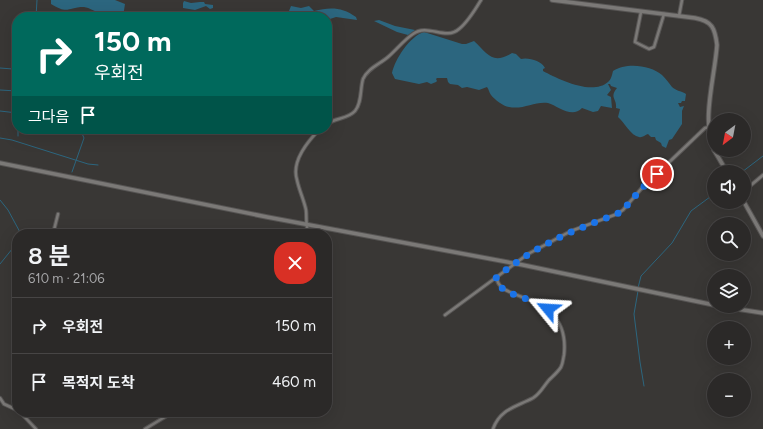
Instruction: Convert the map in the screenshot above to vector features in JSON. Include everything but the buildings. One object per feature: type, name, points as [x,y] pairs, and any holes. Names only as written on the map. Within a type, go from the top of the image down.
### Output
[{"type":"main road","points":[[552,0],[679,16],[704,20],[710,23],[715,33],[716,52],[710,113]]},
{"type":"main road","points":[[0,163],[306,224],[514,263],[707,304]]},
{"type":"main road","points":[[748,209],[763,236]]},
{"type":"main road","points":[[751,311],[763,313]]},
{"type":"street","points":[[332,122],[353,113],[359,102],[361,87],[366,74],[388,57],[406,39],[420,30],[430,30],[448,34],[456,32],[482,0]]},
{"type":"street","points":[[679,16],[682,0]]},
{"type":"street","points":[[641,12],[635,42],[649,49],[654,47],[664,14]]},
{"type":"street","points":[[445,315],[528,254],[571,231],[617,214],[623,210],[641,189],[707,128]]},
{"type":"street","points":[[308,229],[306,210],[296,176],[296,167],[298,158],[306,144],[315,134]]},
{"type":"street","points":[[751,185],[763,175]]},
{"type":"street","points":[[54,229],[58,214]]},
{"type":"street","points":[[493,429],[502,414],[510,408],[534,398],[560,370],[563,362],[565,340],[557,321],[548,309],[535,302],[511,293],[499,285],[496,278]]},
{"type":"street","points":[[0,398],[4,404],[12,408]]},
{"type":"street","points":[[25,417],[36,429]]},
{"type":"street","points":[[145,429],[165,417]]},
{"type":"water","points":[[51,0],[115,0],[125,4],[124,12],[98,12],[84,7],[65,10],[51,4]]},
{"type":"water","points":[[184,1],[191,3],[204,2],[205,4],[213,5],[213,8],[210,9],[206,6],[195,10],[183,8]]},
{"type":"water","points":[[291,6],[301,8],[309,6],[314,11],[336,9],[346,11],[356,17],[357,20],[336,17],[332,18],[332,12],[289,11]]},
{"type":"water","points":[[379,20],[395,26],[415,30],[408,35],[397,32],[374,21]]},
{"type":"water","points":[[424,32],[462,44],[474,41],[487,54],[495,58],[500,58],[512,53],[516,54],[521,59],[534,60],[541,63],[545,68],[543,71],[566,82],[584,87],[601,86],[609,81],[613,71],[625,66],[638,66],[652,69],[662,75],[672,87],[686,94],[685,101],[678,103],[680,107],[684,106],[682,111],[682,124],[672,139],[669,140],[666,148],[656,140],[655,137],[651,137],[648,134],[641,137],[636,136],[630,132],[618,117],[620,109],[616,108],[613,96],[617,88],[611,86],[610,84],[608,84],[611,90],[607,95],[611,97],[612,108],[601,106],[598,111],[593,112],[582,108],[578,111],[569,112],[548,103],[538,103],[514,108],[499,102],[490,94],[487,87],[479,90],[467,87],[462,88],[458,85],[450,84],[447,78],[437,78],[436,82],[431,84],[427,82],[419,84],[395,79],[392,73],[396,61],[409,43],[419,34]]},
{"type":"waterway","points":[[36,12],[37,0]]},
{"type":"waterway","points":[[0,68],[12,69]]},
{"type":"waterway","points":[[0,90],[12,91]]},
{"type":"waterway","points":[[0,111],[12,112]]},
{"type":"waterway","points":[[72,172],[84,138],[82,134]]},
{"type":"waterway","points":[[0,138],[12,140],[88,164],[98,165]]},
{"type":"waterway","points":[[751,165],[763,156]]},
{"type":"waterway","points":[[638,288],[641,276],[672,243],[691,211],[707,199]]},
{"type":"waterway","points":[[0,200],[8,210],[18,229]]},
{"type":"waterway","points":[[0,264],[12,249]]},
{"type":"waterway","points":[[638,291],[634,314],[644,386]]},
{"type":"route","points":[[548,309],[535,302],[511,293],[499,285],[496,278],[528,254],[571,231],[617,214],[623,210],[641,189],[657,174]]}]
